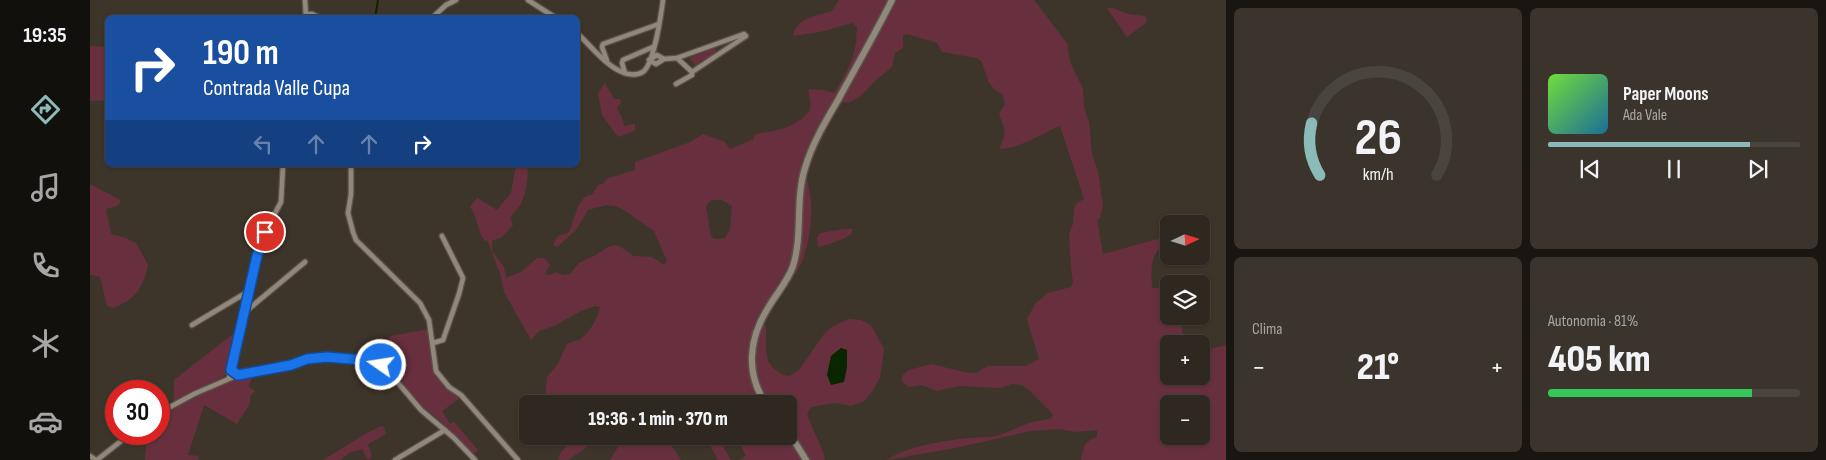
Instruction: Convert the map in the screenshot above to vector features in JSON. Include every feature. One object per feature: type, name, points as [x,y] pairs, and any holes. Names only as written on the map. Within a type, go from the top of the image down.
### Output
[{"type":"street","points":[[305,0],[306,15]]},
{"type":"street","points":[[435,15],[446,5],[456,0]]},
{"type":"street","points":[[528,0],[551,15]]},
{"type":"street","points":[[580,36],[608,62],[626,73],[637,74],[642,72],[646,68],[653,47],[659,24],[662,0]]},
{"type":"street","points":[[762,395],[752,369],[753,341],[767,310],[790,272],[796,255],[800,191],[804,168],[817,137],[892,0]]},
{"type":"street","points":[[608,62],[602,47],[604,44],[659,24]]},
{"type":"street","points":[[649,60],[656,64],[664,59],[677,58],[744,34],[746,36],[692,72],[692,75],[676,84]]},
{"type":"street","points":[[626,73],[622,64],[623,60],[653,47]]},
{"type":"street","points":[[677,58],[692,72]]},
{"type":"street","points":[[229,378],[257,256],[265,232],[281,202],[283,167]]},
{"type":"street","points":[[351,167],[351,194],[348,213],[353,232],[361,247],[420,304],[429,320],[436,370],[441,379],[461,395],[518,460]]},
{"type":"street","points":[[433,343],[442,340],[445,335],[463,278],[442,236]]},
{"type":"street","points":[[244,313],[305,262]]},
{"type":"street","points":[[192,325],[249,291]]},
{"type":"street","points":[[170,407],[229,378],[291,365],[318,357],[373,361],[388,371],[421,410],[445,430],[475,460]]},
{"type":"street","points":[[231,370],[238,375]]},
{"type":"street","points":[[395,460],[445,430]]},
{"type":"street","points":[[90,456],[96,460],[116,445]]},
{"type":"street","points":[[797,445],[806,460]]},
{"type":"shaded area","points":[[839,0],[1034,0],[1067,43],[1070,62],[1083,89],[1084,107],[1089,122],[1092,153],[1098,172],[1103,206],[1100,218],[1097,220],[1103,254],[1160,238],[1160,248],[1153,261],[1151,273],[1152,288],[1160,287],[1160,325],[1181,325],[1183,335],[1160,335],[1160,385],[1210,385],[1210,349],[1226,345],[1226,460],[1081,460],[1085,446],[1089,441],[1097,437],[1097,430],[1075,432],[1060,429],[1031,431],[955,448],[887,460],[904,451],[926,445],[960,439],[996,436],[1029,423],[1052,418],[1053,414],[1022,385],[1012,384],[1001,388],[959,386],[937,391],[922,385],[909,387],[902,382],[902,376],[909,370],[931,364],[976,373],[988,366],[1026,366],[1039,359],[1027,319],[1035,304],[1048,293],[1071,287],[1073,282],[1069,234],[1073,224],[1074,208],[1077,203],[1084,199],[1060,126],[1023,143],[1000,149],[1004,131],[999,114],[1005,104],[1003,95],[994,89],[988,81],[982,62],[977,58],[942,52],[937,43],[907,34],[903,35],[903,48],[895,53],[892,67],[861,96],[848,103],[842,102],[830,105],[812,138],[801,164],[809,187],[811,209],[810,231],[805,254],[796,273],[789,279],[779,282],[760,318],[766,327],[768,361],[773,368],[783,375],[790,376],[799,370],[824,334],[832,327],[848,319],[861,320],[871,325],[884,349],[880,377],[872,392],[864,401],[851,406],[835,403],[811,407],[807,413],[825,460],[739,460],[746,456],[740,445],[797,445],[797,395],[545,395],[547,377],[558,364],[567,344],[582,338],[598,316],[600,307],[595,306],[581,311],[554,326],[539,331],[531,340],[504,292],[501,277],[488,241],[484,240],[470,207],[477,198],[497,210],[511,193],[516,167],[528,167],[524,196],[510,218],[513,225],[502,237],[492,241],[492,251],[504,267],[506,278],[521,272],[537,258],[544,258],[550,265],[545,274],[550,275],[556,272],[563,275],[570,274],[579,263],[614,245],[621,247],[633,256],[652,257],[664,265],[667,261],[654,231],[615,206],[606,205],[588,210],[576,230],[557,247],[554,246],[554,243],[558,236],[569,232],[577,209],[583,199],[592,195],[598,185],[603,184],[608,178],[635,170],[635,162],[690,142],[703,134],[725,142],[730,149],[754,139],[756,135],[794,124],[804,117],[808,113],[811,103],[809,89],[834,93],[852,60],[856,45],[857,27],[852,23],[820,32],[793,36],[799,25],[808,18],[832,11]],"holes":[[[711,200],[722,200],[732,206],[730,229],[725,238],[717,239],[711,237],[706,206]],[[841,348],[847,350],[846,374],[827,375],[831,356]]]},
{"type":"shaded area","points":[[1107,8],[1113,8],[1128,14],[1145,16],[1147,22],[1127,37]]},
{"type":"shaded area","points":[[90,46],[105,47],[105,100],[90,101]]},
{"type":"shaded area","points":[[715,48],[717,52],[695,65],[689,58]]},
{"type":"shaded area","points":[[605,83],[614,99],[620,99],[621,103],[617,108],[624,126],[635,124],[635,130],[630,133],[618,137],[602,115],[598,93]]},
{"type":"shaded area","points":[[90,184],[120,200],[117,206],[106,209],[111,234],[136,243],[148,265],[144,280],[137,292],[121,305],[113,308],[107,306],[100,277],[90,276]]},
{"type":"shaded area","points":[[853,229],[851,234],[846,237],[818,247],[817,238],[820,233]]},
{"type":"shaded area","points":[[429,329],[433,360],[438,376],[443,383],[461,397],[442,411],[450,424],[454,422],[478,450],[474,454],[423,407],[385,364],[376,358],[366,355],[391,336]]},
{"type":"shaded area","points":[[237,331],[227,373],[223,377],[174,401],[174,380]]},
{"type":"shaded area","points":[[841,348],[847,350],[847,367],[844,382],[831,385],[827,375],[831,356]]},
{"type":"shaded area","points":[[255,373],[248,386],[255,391],[251,395],[249,405],[237,424],[204,405],[188,455],[199,456],[198,460],[145,460],[146,445],[170,445],[170,410],[205,391]]},
{"type":"shaded area","points":[[381,426],[384,427],[386,434],[368,444],[372,457],[368,460],[362,449],[349,453],[340,460],[323,460],[367,433]]},
{"type":"shaded area","points":[[568,445],[590,445],[568,460],[558,460],[560,454]]},
{"type":"shaded area","points":[[619,445],[671,445],[681,460],[610,460]]},
{"type":"shaded area","points":[[710,445],[722,445],[731,460],[718,460]]},
{"type":"waterway","points":[[376,15],[378,0]]},
{"type":"route","points":[[265,232],[257,256],[231,370],[238,375],[291,365],[318,357],[373,361],[381,365]]}]
